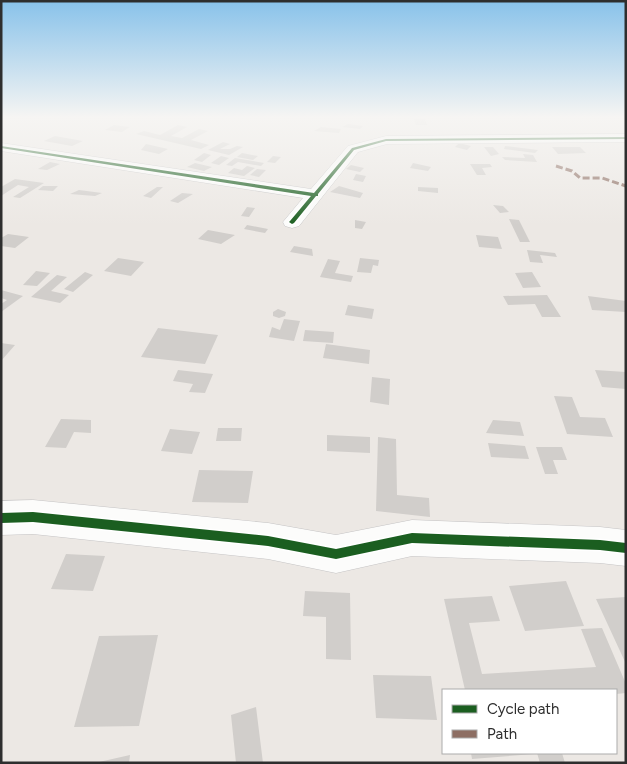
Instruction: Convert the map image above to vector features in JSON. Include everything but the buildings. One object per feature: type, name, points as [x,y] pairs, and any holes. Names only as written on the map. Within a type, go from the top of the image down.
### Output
[{"type":"street","points":[[45,154],[316,195]]},
{"type":"street","points":[[292,222],[349,154]]},
{"type":"street","points":[[1,518],[33,517],[268,541],[336,554],[412,538],[590,544],[626,548]]},
{"type":"marked path","points":[[556,166],[572,171],[580,178],[602,178],[626,186]]},
{"type":"cycle path","points":[[45,154],[316,195]]},
{"type":"cycle path","points":[[292,222],[349,154]]},
{"type":"cycle path","points":[[1,518],[33,517],[268,541],[336,554],[412,538],[600,545],[626,548]]}]
